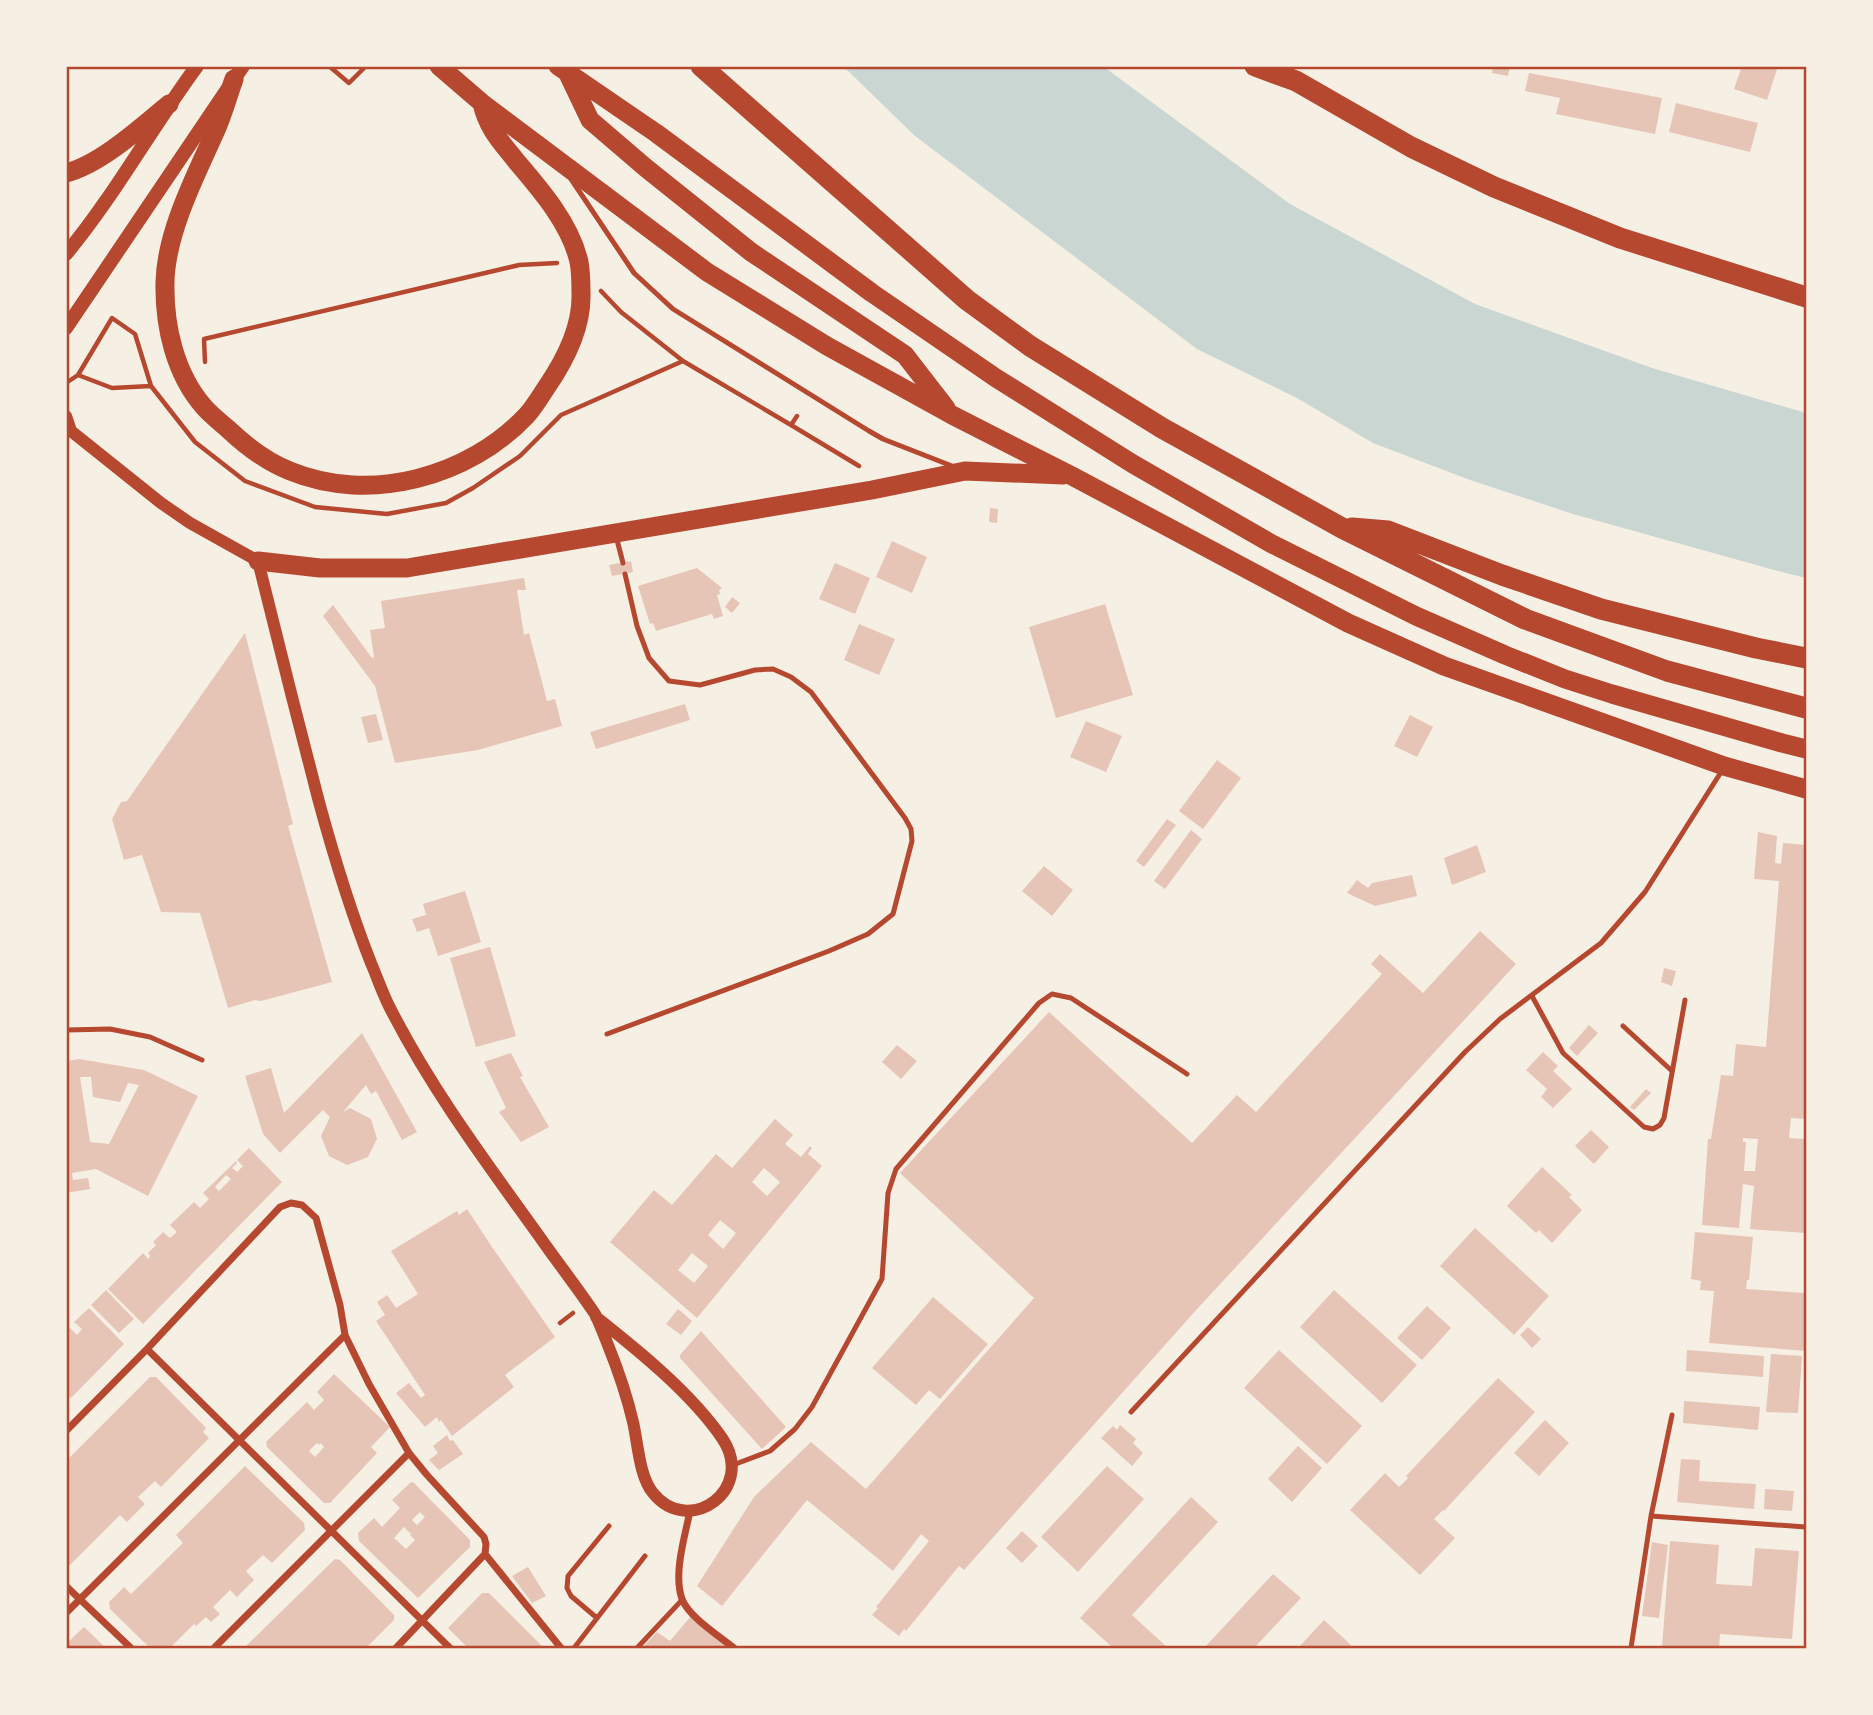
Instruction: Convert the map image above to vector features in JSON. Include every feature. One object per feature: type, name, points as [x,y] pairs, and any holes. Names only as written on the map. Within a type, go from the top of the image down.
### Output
[{"type":"highway","points":[[439,66],[482,103],[707,272],[827,346],[952,415],[1348,623],[1444,666],[1724,766],[1807,789]]},
{"type":"highway","points":[[701,66],[967,300],[1030,346],[1162,429],[1342,528],[1525,619],[1667,671],[1807,708]]},
{"type":"highway","points":[[1255,66],[1289,74],[1411,147],[1494,187],[1620,238],[1807,297]]},
{"type":"highway","points":[[563,71],[590,120],[751,252],[905,355],[952,415]]},
{"type":"highway","points":[[563,71],[656,133],[872,293],[996,378],[1133,464],[1272,544],[1416,616],[1565,679],[1807,749]]},
{"type":"highway","points":[[238,73],[181,210],[171,241],[165,280],[166,319],[181,373],[204,407],[247,447],[289,471],[330,483],[381,485],[422,478],[463,463],[494,444],[528,414],[558,371],[576,329],[581,284],[580,262],[573,245],[560,218],[491,130],[484,116],[482,103]]},
{"type":"highway","points":[[66,173],[77,171],[104,155],[169,104]]},
{"type":"highway","points":[[258,561],[320,568],[407,568],[872,490],[965,471],[1072,476]]},
{"type":"highway","points":[[1342,528],[1388,531],[1502,575],[1601,609],[1807,658]]},
{"type":"main road","points":[[66,254],[197,66]]},
{"type":"main road","points":[[66,328],[238,73]]},
{"type":"street","points":[[66,416],[69,430],[160,503],[208,534],[258,561],[292,702],[340,877],[388,1004],[441,1098],[596,1317],[633,1419],[644,1476],[650,1491],[661,1502],[675,1509],[690,1511],[711,1504],[723,1494],[730,1480],[733,1465],[731,1452],[707,1418],[657,1369],[596,1317]]},
{"type":"street","points":[[66,1431],[281,1207],[291,1203],[302,1205],[316,1217],[340,1305],[345,1335],[369,1384],[409,1453],[484,1537],[486,1544],[485,1554],[396,1648]]},
{"type":"street","points":[[66,1613],[345,1335]]},
{"type":"street","points":[[147,1349],[450,1648]]},
{"type":"street","points":[[215,1648],[409,1453]]},
{"type":"street","points":[[690,1511],[680,1561],[682,1600],[694,1615],[734,1648]]},
{"type":"street","points":[[485,1554],[561,1648]]},
{"type":"street","points":[[66,1586],[131,1648]]},
{"type":"lane","points":[[560,162],[634,272],[673,309],[883,439],[965,471]]},
{"type":"lane","points":[[616,533],[623,563]]},
{"type":"lane","points":[[607,1034],[829,951],[867,934],[893,914],[912,841],[911,829],[897,808],[811,692],[791,677],[772,669],[755,670],[700,685],[669,681],[649,658],[637,626],[625,573]]},
{"type":"lane","points":[[1131,1412],[1465,1052],[1500,1019],[1601,943],[1645,892],[1724,766]]},
{"type":"lane","points":[[733,1465],[769,1451],[795,1429],[812,1407],[882,1279],[888,1193],[896,1169],[1039,1003],[1052,994],[1070,998],[1187,1074]]},
{"type":"lane","points":[[1532,996],[1563,1054],[1644,1127],[1654,1129],[1664,1118],[1685,1000]]},
{"type":"lane","points":[[1623,1026],[1672,1071]]},
{"type":"lane","points":[[66,1030],[110,1029],[150,1037],[202,1060]]},
{"type":"lane","points":[[1631,1648],[1651,1516],[1672,1415]]},
{"type":"lane","points":[[1651,1516],[1807,1527]]},
{"type":"lane","points":[[597,1618],[571,1596],[566,1588],[568,1576],[609,1526]]},
{"type":"lane","points":[[573,1648],[645,1556]]},
{"type":"lane","points":[[637,1648],[682,1600]]},
{"type":"path","points":[[329,66],[349,83],[366,66]]},
{"type":"path","points":[[205,362],[204,339],[519,265],[556,262],[581,284],[598,289],[621,312],[684,361],[859,466]]},
{"type":"path","points":[[66,383],[78,375],[112,318],[135,334],[151,386],[195,442],[245,481],[315,507],[387,514],[446,503],[520,456],[561,415],[684,361]]},
{"type":"path","points":[[78,375],[113,388],[151,386]]},
{"type":"path","points":[[791,425],[797,416]]},
{"type":"shaded area","points":[[844,67],[1104,67],[1290,204],[1475,304],[1652,368],[1806,413],[1806,578],[1573,514],[1470,480],[1373,443],[1297,398],[1197,349],[915,136]]},
{"type":"building","points":[[1493,66],[1510,66],[1508,76],[1492,73]]},
{"type":"building","points":[[1742,66],[1778,66],[1767,100],[1734,89]]},
{"type":"building","points":[[1529,73],[1662,98],[1655,134],[1556,114],[1560,98],[1525,91]]},
{"type":"building","points":[[1676,103],[1758,123],[1750,152],[1669,132]]},
{"type":"building","points":[[990,508],[998,509],[997,523],[989,522]]},
{"type":"building","points":[[892,541],[927,557],[912,593],[876,577]]},
{"type":"building","points":[[631,561],[633,572],[612,576],[609,565]]},
{"type":"building","points":[[835,563],[870,578],[855,614],[819,599]]},
{"type":"building","points":[[697,568],[722,588],[717,595],[723,616],[714,619],[712,614],[656,631],[653,623],[650,624],[638,586]]},
{"type":"building","points":[[524,578],[526,590],[517,590],[524,635],[529,633],[547,701],[555,699],[562,726],[478,750],[395,763],[375,686],[323,616],[333,605],[372,658],[370,630],[385,628],[381,601]]},
{"type":"building","points":[[732,597],[740,603],[732,613],[725,607]]},
{"type":"building","points":[[1105,604],[1133,695],[1056,718],[1029,627]]},
{"type":"building","points":[[859,624],[895,639],[879,675],[844,660]]},
{"type":"building","points":[[245,633],[293,824],[288,826],[332,982],[228,1008],[200,913],[161,912],[142,855],[124,860],[112,819],[121,802],[127,801]]},
{"type":"building","points":[[685,704],[690,720],[596,749],[590,732]]},
{"type":"building","points":[[376,714],[383,740],[368,743],[361,717]]},
{"type":"building","points":[[1410,715],[1433,727],[1417,757],[1394,746]]},
{"type":"building","points":[[1086,721],[1122,736],[1106,772],[1070,757]]},
{"type":"building","points":[[1217,760],[1241,778],[1203,829],[1179,811]]},
{"type":"building","points":[[1167,819],[1176,825],[1144,867],[1136,861]]},
{"type":"building","points":[[1191,830],[1202,839],[1165,889],[1154,881]]},
{"type":"building","points":[[1758,832],[1777,836],[1775,863],[1781,864],[1783,843],[1806,845],[1806,1119],[1791,1118],[1789,1138],[1806,1139],[1806,1233],[1750,1229],[1754,1186],[1743,1184],[1739,1228],[1702,1225],[1708,1139],[1711,1139],[1721,1075],[1733,1076],[1736,1044],[1766,1047],[1779,881],[1754,879]],"holes":[[[1743,1138],[1758,1139],[1755,1171],[1744,1171],[1746,1142],[1743,1142]]]},
{"type":"building","points":[[1477,845],[1486,872],[1452,885],[1444,858]]},
{"type":"building","points":[[1044,866],[1073,890],[1052,916],[1022,891]]},
{"type":"building","points":[[1412,875],[1417,896],[1375,906],[1347,893],[1357,880],[1368,888],[1372,883]]},
{"type":"building","points":[[465,891],[481,942],[438,956],[429,928],[417,932],[412,919],[426,915],[423,904]]},
{"type":"building","points":[[1480,931],[1516,964],[1198,1308],[964,1570],[959,1566],[906,1631],[904,1629],[899,1636],[872,1615],[929,1541],[921,1534],[893,1571],[807,1500],[722,1606],[697,1586],[754,1497],[811,1442],[866,1489],[1034,1298],[900,1173],[1049,1012],[1192,1143],[1237,1095],[1256,1112],[1382,974],[1371,964],[1380,954],[1423,993]]},
{"type":"building","points":[[490,947],[516,1036],[476,1047],[450,958]]},
{"type":"building","points":[[1664,968],[1676,971],[1672,986],[1661,982]]},
{"type":"building","points":[[1589,1025],[1598,1033],[1577,1056],[1569,1048]]},
{"type":"building","points":[[362,1033],[417,1132],[402,1140],[376,1091],[371,1094],[366,1085],[343,1112],[350,1108],[371,1119],[377,1139],[368,1157],[347,1165],[329,1156],[321,1136],[330,1117],[323,1110],[280,1153],[263,1134],[245,1076],[271,1068],[284,1113]]},
{"type":"building","points":[[897,1045],[917,1061],[901,1079],[882,1062]]},
{"type":"building","points":[[1543,1052],[1558,1066],[1553,1071],[1572,1089],[1553,1108],[1541,1097],[1547,1089],[1526,1070]]},
{"type":"building","points":[[511,1053],[523,1076],[520,1077],[549,1127],[521,1142],[499,1112],[506,1108],[484,1062]]},
{"type":"building","points":[[79,1059],[144,1070],[198,1096],[148,1196],[96,1169],[72,1173],[73,1180],[88,1178],[90,1189],[66,1193],[66,1061]],"holes":[[[80,1077],[91,1077],[93,1097],[120,1102],[128,1083],[139,1085],[109,1144],[90,1142]]]},
{"type":"building","points":[[1646,1089],[1651,1093],[1634,1110],[1630,1107]]},
{"type":"building","points":[[775,1119],[793,1135],[785,1144],[801,1157],[810,1146],[812,1148],[808,1154],[822,1166],[697,1318],[610,1242],[654,1190],[672,1205],[716,1154],[732,1168]],"holes":[[[764,1168],[780,1182],[767,1196],[752,1182]],[[720,1220],[736,1233],[723,1249],[708,1235]],[[692,1253],[708,1266],[694,1283],[678,1270]]]},
{"type":"building","points":[[1591,1130],[1609,1147],[1594,1164],[1575,1146]]},
{"type":"building","points":[[249,1148],[282,1182],[143,1324],[108,1289],[143,1253],[148,1259],[148,1253],[156,1245],[153,1242],[163,1232],[170,1238],[177,1232],[170,1225],[194,1202],[200,1208],[209,1199],[203,1193],[236,1161],[232,1168],[237,1172],[243,1166],[237,1160]],"holes":[[[226,1175],[231,1179],[219,1191],[215,1187]]]},
{"type":"building","points":[[1542,1167],[1572,1195],[1569,1197],[1582,1210],[1552,1243],[1539,1230],[1536,1233],[1507,1206]]},
{"type":"building","points":[[467,1209],[555,1337],[505,1375],[514,1387],[452,1436],[437,1417],[425,1427],[396,1393],[409,1383],[421,1398],[425,1395],[376,1321],[385,1315],[377,1302],[387,1295],[396,1308],[418,1294],[391,1251],[457,1211],[459,1215]]},
{"type":"building","points":[[1475,1228],[1549,1296],[1514,1335],[1440,1266]]},
{"type":"building","points":[[1695,1232],[1753,1237],[1746,1289],[1806,1293],[1806,1351],[1709,1343],[1714,1291],[1700,1290],[1701,1281],[1691,1279]]},
{"type":"building","points":[[106,1290],[134,1319],[119,1333],[91,1305]]},
{"type":"building","points":[[1334,1290],[1417,1365],[1382,1403],[1300,1327]]},
{"type":"building","points":[[933,1297],[988,1344],[940,1399],[929,1390],[916,1405],[872,1368]]},
{"type":"building","points":[[1427,1306],[1451,1328],[1422,1360],[1397,1338]]},
{"type":"building","points":[[89,1308],[124,1344],[71,1398],[69,1396],[66,1399],[66,1344],[69,1341],[66,1339],[66,1330],[69,1327],[77,1335],[82,1329],[74,1322]]},
{"type":"building","points":[[678,1309],[692,1321],[681,1335],[666,1324]]},
{"type":"building","points":[[1528,1327],[1541,1339],[1532,1348],[1520,1335]]},
{"type":"building","points":[[701,1331],[786,1427],[762,1449],[680,1358]]},
{"type":"building","points":[[1279,1350],[1362,1426],[1327,1464],[1244,1388]]},
{"type":"building","points":[[1687,1350],[1764,1356],[1763,1377],[1686,1371]]},
{"type":"building","points":[[1771,1354],[1802,1356],[1798,1413],[1766,1412]]},
{"type":"building","points":[[334,1374],[390,1427],[371,1447],[377,1453],[330,1503],[324,1503],[267,1447],[266,1442],[307,1402],[314,1410],[324,1400],[317,1392]],"holes":[[[317,1443],[321,1443],[324,1447],[315,1457],[309,1451]]]},
{"type":"building","points":[[150,1377],[156,1377],[206,1428],[203,1432],[209,1438],[161,1487],[155,1481],[138,1497],[145,1504],[127,1522],[120,1515],[68,1567],[66,1461]]},
{"type":"building","points":[[1498,1378],[1535,1412],[1434,1519],[1455,1538],[1420,1575],[1350,1510],[1385,1473],[1399,1487],[1408,1478],[1406,1476]]},
{"type":"building","points":[[1684,1401],[1760,1407],[1758,1430],[1683,1423]]},
{"type":"building","points":[[1545,1420],[1569,1443],[1539,1476],[1514,1453]]},
{"type":"building","points":[[1120,1425],[1136,1439],[1133,1443],[1143,1453],[1132,1466],[1101,1438],[1113,1426],[1117,1430]]},
{"type":"building","points":[[447,1435],[463,1454],[439,1470],[429,1460],[438,1453],[433,1446]]},
{"type":"building","points":[[1298,1446],[1322,1468],[1292,1502],[1268,1479]]},
{"type":"building","points":[[1681,1459],[1700,1460],[1699,1481],[1756,1484],[1754,1509],[1677,1502]]},
{"type":"building","points":[[245,1466],[304,1523],[305,1530],[272,1563],[263,1555],[246,1571],[254,1580],[237,1597],[230,1590],[213,1607],[220,1614],[211,1622],[206,1617],[196,1626],[194,1624],[170,1648],[150,1648],[110,1609],[109,1602],[124,1587],[131,1594],[183,1543],[176,1535]]},
{"type":"building","points":[[1107,1466],[1144,1499],[1078,1572],[1041,1537]]},
{"type":"building","points":[[413,1482],[470,1540],[470,1547],[418,1598],[359,1541],[358,1533],[374,1518],[382,1527],[400,1508],[392,1500]],"holes":[[[420,1512],[425,1517],[417,1525],[412,1520]],[[404,1527],[415,1540],[406,1549],[394,1538]]]},
{"type":"building","points":[[1765,1489],[1794,1491],[1792,1511],[1764,1509]]},
{"type":"building","points":[[1191,1497],[1218,1522],[1132,1615],[1168,1648],[1113,1648],[1080,1618]]},
{"type":"building","points":[[1022,1531],[1038,1546],[1022,1563],[1006,1548]]},
{"type":"building","points":[[1670,1541],[1719,1545],[1716,1584],[1752,1586],[1755,1548],[1799,1551],[1792,1639],[1720,1634],[1719,1648],[1662,1648]]},
{"type":"building","points":[[1652,1542],[1668,1545],[1659,1618],[1642,1616]]},
{"type":"building","points":[[335,1559],[340,1560],[394,1615],[394,1620],[366,1648],[244,1648]]},
{"type":"building","points":[[528,1567],[546,1596],[532,1603],[512,1576]]},
{"type":"building","points":[[1273,1574],[1301,1598],[1254,1648],[1204,1648]]},
{"type":"building","points":[[482,1593],[489,1593],[544,1648],[468,1648],[448,1628]]},
{"type":"building","points":[[691,1616],[730,1648],[642,1648],[657,1632],[670,1641]]},
{"type":"building","points":[[1324,1620],[1351,1645],[1348,1648],[1298,1648]]},
{"type":"building","points":[[84,1627],[106,1648],[66,1648],[66,1644]]}]
